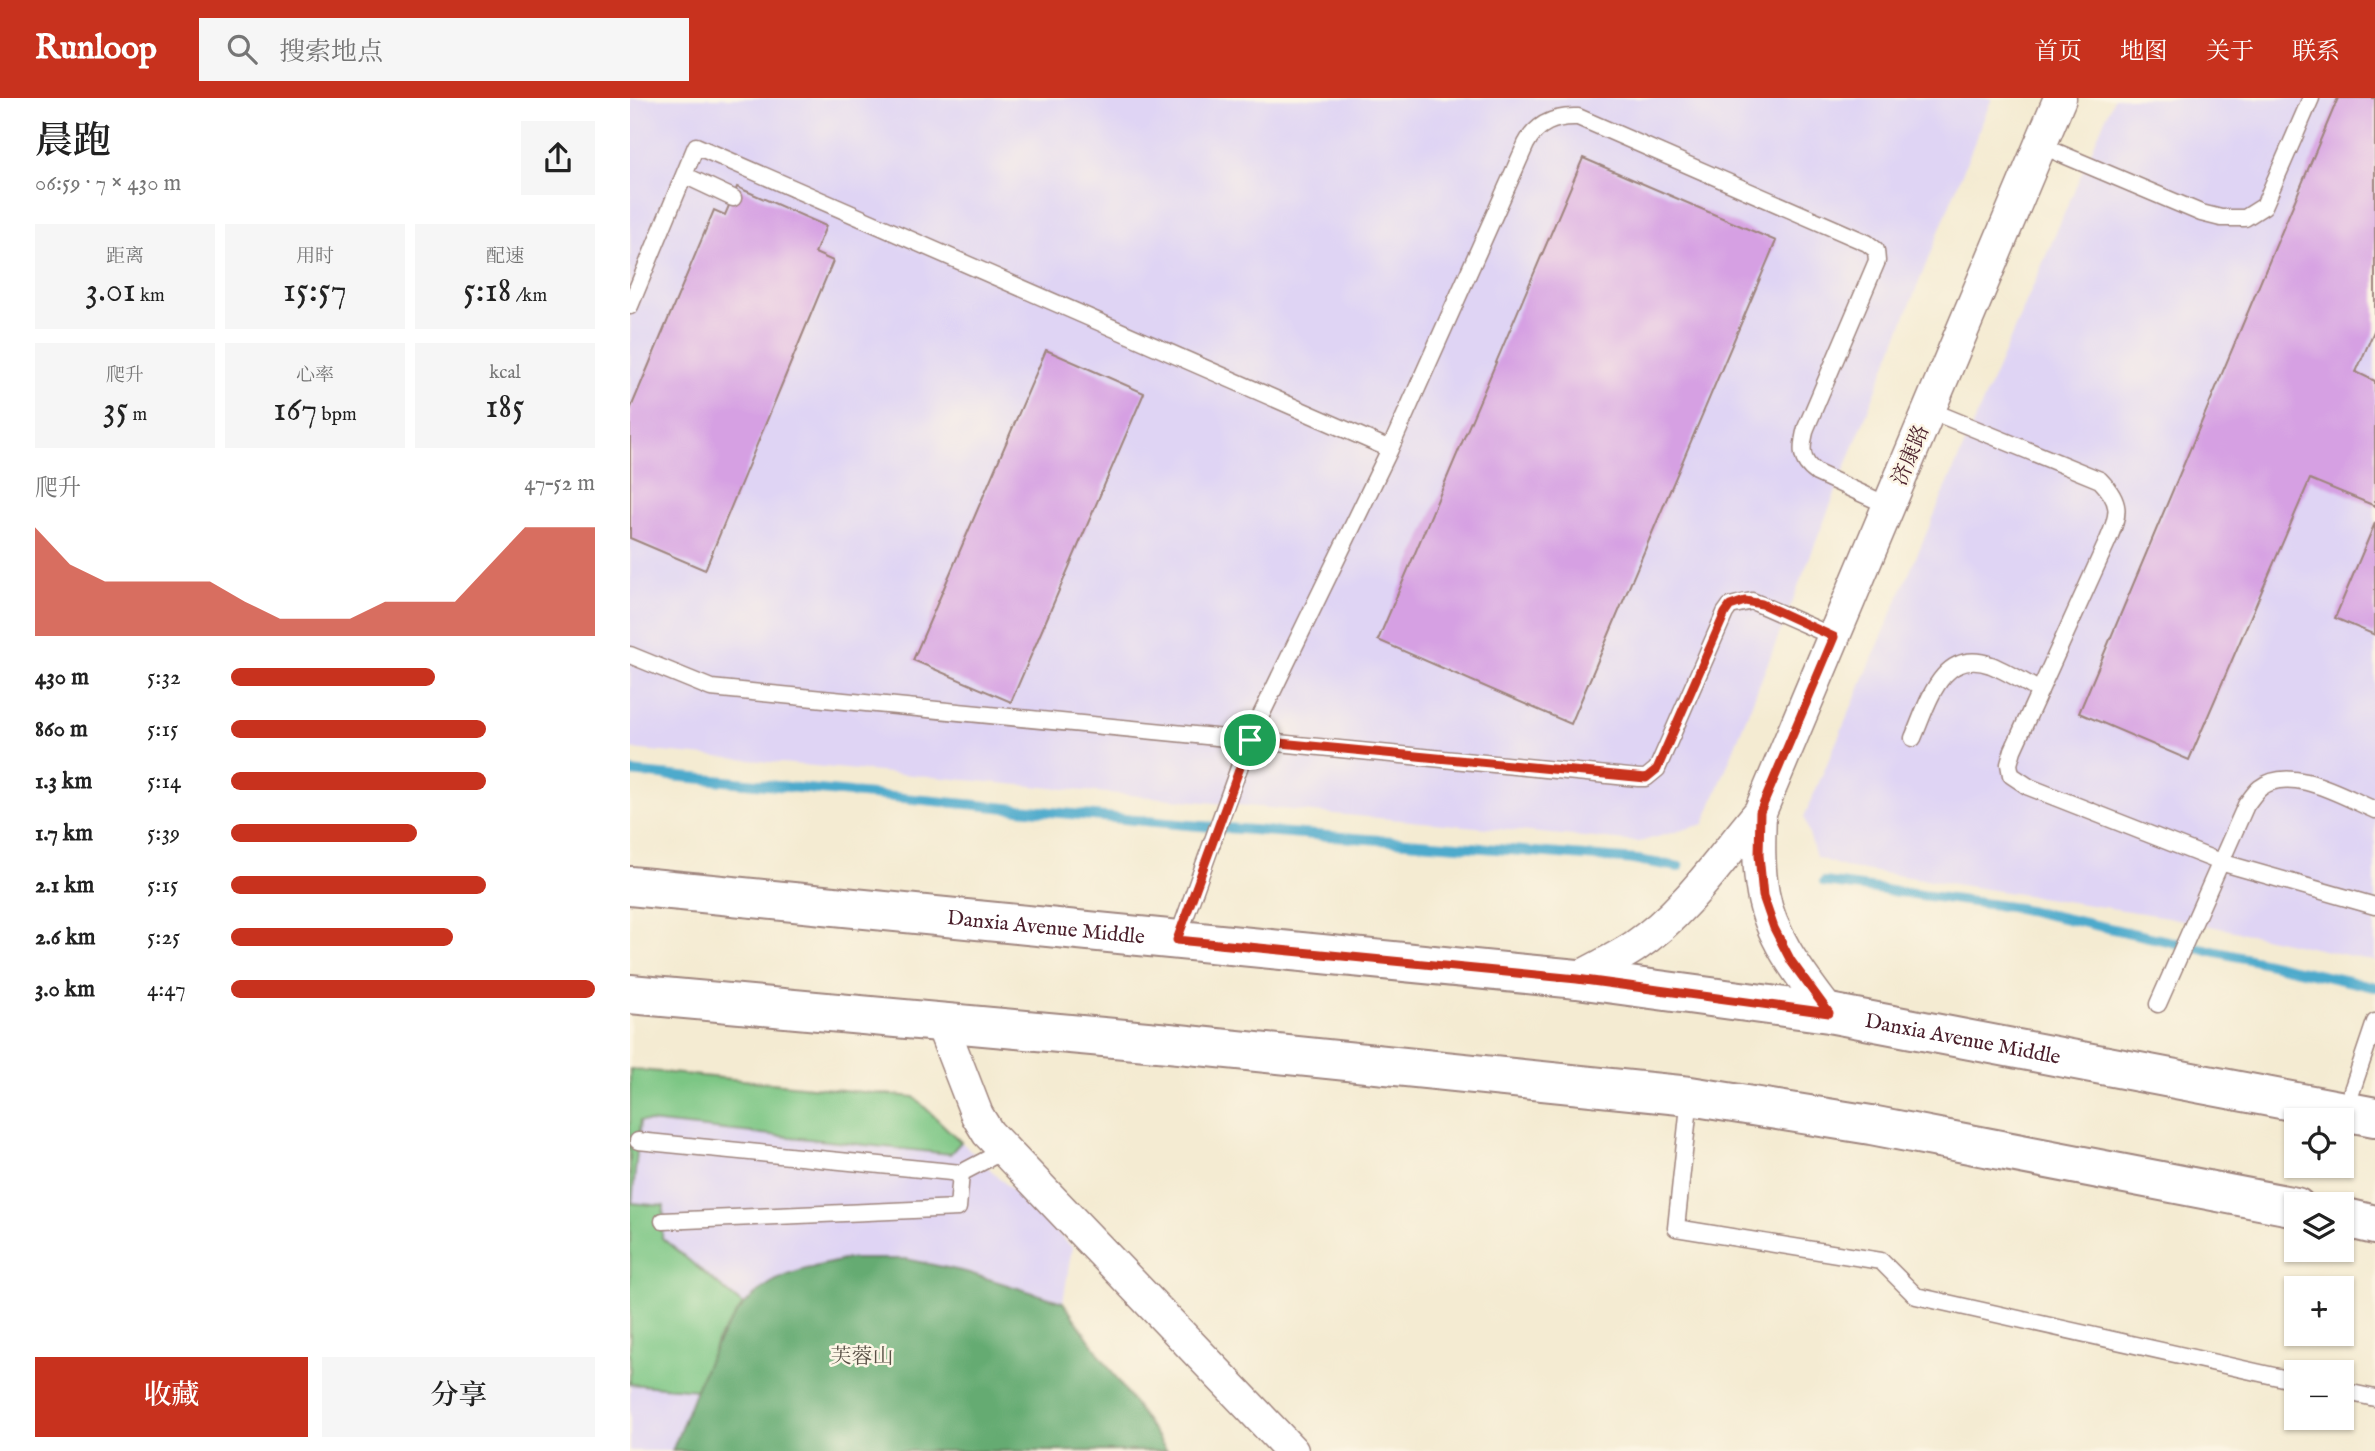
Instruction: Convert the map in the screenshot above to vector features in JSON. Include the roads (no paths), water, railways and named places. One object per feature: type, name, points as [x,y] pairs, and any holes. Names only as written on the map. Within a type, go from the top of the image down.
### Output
[{"type":"main road","name":"Danxia Avenue Middle","points":[[630,887],[1577,979],[1829,1013],[2360,1114]]},
{"type":"main road","points":[[630,994],[1169,1043],[1690,1096],[1871,1125],[2284,1205]]},
{"type":"main road","points":[[2354,1220],[2375,1224]]},
{"type":"street","name":"济康路","points":[[1577,979],[1635,946],[1665,920],[1694,891],[1760,812],[2060,98]]},
{"type":"street","name":"济康路","points":[[1760,812],[1759,855],[1763,896],[1774,928],[1791,961],[1829,1013]]},
{"type":"street","points":[[941,1022],[977,1115],[988,1133],[1292,1451]]},
{"type":"lane","points":[[2040,145],[2201,213],[2221,218],[2245,218],[2264,206],[2311,98]]},
{"type":"lane","points":[[1177,940],[1250,740],[1390,449],[1531,135],[1550,120],[1578,117],[1867,243],[1876,250],[1878,255],[1875,268],[1806,428],[1802,451],[1808,468],[1889,506]]},
{"type":"lane","points":[[630,306],[696,146],[1390,449]]},
{"type":"lane","points":[[684,176],[733,198]]},
{"type":"lane","points":[[1929,410],[2100,481],[2112,493],[2117,508],[2116,522],[2013,750],[2011,775],[2029,787],[2220,862],[2375,906]]},
{"type":"lane","points":[[630,655],[712,688],[1646,778],[1657,769],[1730,606],[1752,601],[1834,637]]},
{"type":"lane","points":[[1913,738],[1940,679],[1951,667],[1966,662],[1980,662],[2040,691]]},
{"type":"lane","points":[[2158,1004],[2246,805],[2260,788],[2278,779],[2299,779],[2375,810]]},
{"type":"lane","points":[[2360,1114],[2375,1022]]},
{"type":"lane","points":[[1690,1096],[1676,1228],[1881,1261],[1916,1296],[2284,1378]]},
{"type":"lane","points":[[638,1141],[961,1173],[1003,1151]]},
{"type":"lane","points":[[663,1221],[958,1208],[961,1173]]},
{"type":"lane","points":[[2354,1394],[2375,1398]]},
{"type":"waterway","points":[[630,772],[1188,825],[1637,860],[1679,867]]},
{"type":"waterway","points":[[1824,882],[2018,908],[2375,987]]},
{"type":"park label","name":"芙蓉山","points":[[862,1356]]}]
